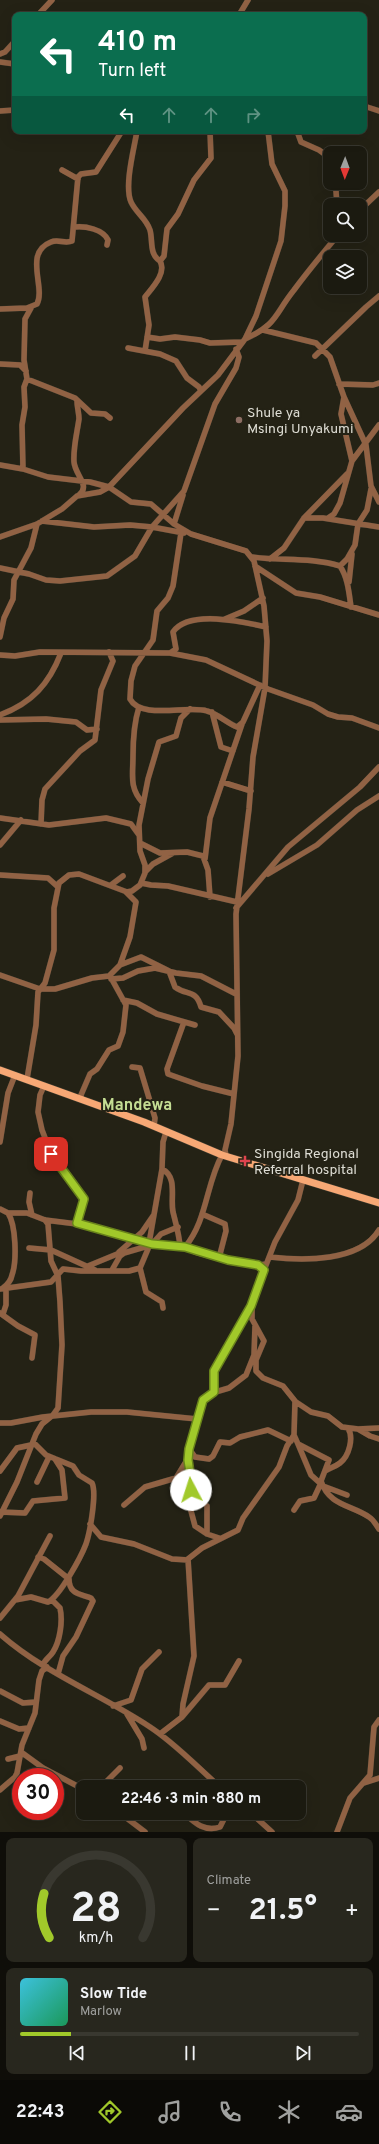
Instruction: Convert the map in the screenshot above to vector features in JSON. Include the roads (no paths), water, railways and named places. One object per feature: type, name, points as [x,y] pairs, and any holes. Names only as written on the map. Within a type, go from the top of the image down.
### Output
[{"type":"main road","points":[[0,1070],[154,1126],[224,1155],[379,1203]]},
{"type":"street","points":[[41,12],[52,0]]},
{"type":"street","points":[[241,12],[248,0]]},
{"type":"street","points":[[0,54],[5,52],[12,44]]},
{"type":"street","points":[[0,62],[12,64]]},
{"type":"street","points":[[367,107],[379,111]]},
{"type":"street","points":[[0,112],[12,110]]},
{"type":"street","points":[[0,309],[31,308],[36,305],[40,296],[36,272],[40,252],[52,241],[72,242],[75,226],[78,178],[81,174],[96,172],[120,134]]},
{"type":"street","points":[[137,134],[128,192],[134,206],[147,222],[153,252],[162,265],[159,277],[145,297],[149,322],[145,351]]},
{"type":"street","points":[[160,261],[164,256],[167,229],[178,214],[194,180],[210,158],[210,134]]},
{"type":"street","points":[[100,492],[109,487],[218,374],[243,340],[256,316],[280,241],[284,216],[285,191],[272,164],[268,134]]},
{"type":"street","points":[[298,134],[301,142],[323,153]]},
{"type":"street","points":[[62,170],[78,178]]},
{"type":"street","points":[[367,203],[379,192]]},
{"type":"street","points":[[75,226],[88,227],[104,234],[108,240],[107,245]]},
{"type":"street","points":[[147,336],[160,339],[175,338],[200,340],[210,343],[243,340],[264,330],[277,317],[290,295],[331,242]]},
{"type":"street","points":[[315,356],[379,296]]},
{"type":"street","points":[[23,469],[22,425],[25,407],[24,387],[27,380],[25,376],[27,372],[24,360],[25,319],[31,308]]},
{"type":"street","points":[[12,309],[21,314],[25,319]]},
{"type":"street","points":[[264,330],[316,344],[330,357]]},
{"type":"street","points":[[328,344],[330,357],[344,398],[366,445],[371,486],[368,510],[358,524],[348,586]]},
{"type":"street","points":[[128,348],[160,354],[176,361],[188,378],[199,387],[201,392]]},
{"type":"street","points":[[174,524],[184,491],[215,404],[236,368],[239,357],[236,349]]},
{"type":"street","points":[[0,364],[20,365],[27,372]]},
{"type":"street","points":[[27,380],[50,387],[77,401],[89,412],[105,414],[110,418]]},
{"type":"street","points":[[339,384],[373,385],[379,383]]},
{"type":"street","points":[[344,398],[341,414],[352,461]]},
{"type":"street","points":[[0,537],[40,522],[62,510],[84,489],[74,462],[75,434],[78,420],[77,401]]},
{"type":"street","points":[[328,518],[334,514],[340,503],[347,474],[352,461],[366,445],[379,426]]},
{"type":"street","points":[[0,465],[23,469],[48,478],[81,481],[109,487],[131,502],[151,504],[162,515],[191,534]]},
{"type":"street","points":[[270,560],[284,548],[304,518],[347,474]]},
{"type":"street","points":[[371,486],[379,502]]},
{"type":"street","points":[[0,568],[47,580],[108,576],[135,556],[152,527],[184,491]]},
{"type":"street","points":[[77,496],[100,492],[115,492]]},
{"type":"street","points":[[304,518],[328,518],[379,527]]},
{"type":"street","points":[[40,522],[94,527],[130,525],[152,527],[191,534],[230,544],[246,551],[252,556],[270,560],[313,560],[340,566],[344,572],[348,586],[351,607]]},
{"type":"street","points":[[14,578],[31,548],[40,522]]},
{"type":"street","points":[[181,533],[173,586],[168,598],[157,611],[153,640],[135,666],[130,689],[130,699],[139,707],[155,711],[190,709],[212,712],[237,727],[242,724]]},
{"type":"street","points":[[340,566],[347,559],[353,548]]},
{"type":"street","points":[[183,1247],[193,1237],[202,1214],[216,1166],[224,1155],[231,1124],[234,1094],[238,1036],[236,994],[237,905],[267,641],[263,598],[256,566],[252,556]]},
{"type":"street","points":[[256,566],[294,592],[320,597],[379,615]]},
{"type":"street","points":[[0,637],[2,618],[13,599],[14,578],[11,571]]},
{"type":"street","points":[[222,620],[244,611],[263,598]]},
{"type":"street","points":[[170,653],[176,649],[173,632],[180,626],[197,620],[222,620],[252,623],[266,627]]},
{"type":"street","points":[[0,655],[15,656],[40,652],[170,653],[206,660],[262,686],[313,705],[333,716],[352,718],[379,728]]},
{"type":"street","points":[[0,715],[22,704],[43,687],[51,676],[61,652]]},
{"type":"street","points":[[40,824],[42,800],[45,789],[80,750],[95,741],[101,690],[113,661],[109,652]]},
{"type":"street","points":[[210,897],[208,870],[205,859],[210,818],[242,724],[262,686]]},
{"type":"street","points":[[139,707],[133,732],[131,779],[137,796],[143,803]]},
{"type":"street","points":[[145,872],[139,835],[143,803],[152,763],[158,742],[176,736],[181,718],[190,709]]},
{"type":"street","points":[[212,712],[221,747],[233,751]]},
{"type":"street","points":[[0,720],[46,719],[73,722],[82,725],[87,730],[97,729]]},
{"type":"street","points":[[237,905],[288,847],[360,787],[379,767]]},
{"type":"street","points":[[222,782],[251,791]]},
{"type":"street","points":[[263,877],[317,845],[363,805],[379,796]]},
{"type":"street","points":[[0,818],[21,820],[28,823],[55,824],[106,818],[128,822],[139,835]]},
{"type":"street","points":[[0,845],[21,820]]},
{"type":"street","points":[[140,843],[155,852],[198,854],[205,859]]},
{"type":"street","points":[[126,892],[132,891],[141,883],[145,872],[153,864],[172,853]]},
{"type":"street","points":[[0,875],[48,878],[58,887]]},
{"type":"street","points":[[27,1079],[36,1025],[38,992],[45,983],[54,950],[54,908],[58,887],[64,878],[85,876],[112,885],[126,892],[135,899],[136,903],[130,936],[120,965],[111,977]]},
{"type":"street","points":[[112,885],[123,876]]},
{"type":"street","points":[[141,883],[151,886],[168,886],[237,905]]},
{"type":"street","points":[[120,965],[141,957],[169,971],[175,987],[194,995],[199,1000],[202,1007],[219,1012],[234,1028],[238,1036]]},
{"type":"street","points":[[0,975],[40,989],[58,989],[92,978],[123,978],[133,972],[150,968],[201,976],[236,994]]},
{"type":"street","points":[[82,1099],[81,1095],[90,1074],[97,1069],[109,1050],[120,1044],[126,1010],[123,1000],[111,977]]},
{"type":"street","points":[[123,1000],[137,1003],[151,1012],[195,1025]]},
{"type":"street","points":[[184,1022],[167,1070],[168,1074],[202,1086],[234,1094]]},
{"type":"street","points":[[132,1067],[140,1068],[142,1072],[155,1118],[154,1126]]},
{"type":"street","points":[[0,1139],[8,1093],[15,1075]]},
{"type":"street","points":[[44,1086],[40,1095],[40,1123],[54,1161],[84,1199],[77,1223]]},
{"type":"street","points":[[163,1308],[162,1302],[151,1297],[145,1290],[140,1268],[150,1244],[162,1169],[163,1142],[166,1132]]},
{"type":"street","points":[[162,1169],[166,1171],[173,1186],[173,1211],[183,1247]]},
{"type":"street","points":[[214,1392],[214,1371],[251,1306],[266,1264],[280,1232],[296,1203],[303,1180]]},
{"type":"street","points":[[30,1193],[29,1202],[32,1215]]},
{"type":"street","points":[[0,1209],[8,1212],[24,1212],[45,1220],[77,1223],[135,1238],[150,1244],[183,1247],[219,1258],[258,1265],[266,1264]]},
{"type":"street","points":[[8,1212],[13,1225],[15,1262],[11,1278],[3,1288],[6,1305],[1,1314],[18,1326],[35,1334],[32,1358]]},
{"type":"street","points":[[88,1266],[119,1252],[135,1238],[155,1214]]},
{"type":"street","points":[[202,1214],[225,1224],[226,1231],[219,1258]]},
{"type":"street","points":[[45,1220],[48,1224],[51,1261],[58,1276],[62,1346],[58,1408],[54,1416],[42,1424],[1,1513],[25,1513],[33,1501],[65,1498],[62,1470],[55,1459]]},
{"type":"street","points":[[112,1270],[120,1256],[150,1244],[161,1234],[178,1227]]},
{"type":"street","points":[[270,1257],[309,1259],[343,1254],[362,1247],[379,1230]]},
{"type":"street","points":[[29,1248],[50,1250],[95,1270]]},
{"type":"street","points":[[119,1252],[128,1252]]},
{"type":"street","points":[[258,1265],[264,1270]]},
{"type":"street","points":[[3,1288],[51,1282],[63,1269],[81,1271],[129,1271],[140,1268]]},
{"type":"street","points":[[251,1306],[251,1314],[255,1325],[264,1341],[256,1360],[257,1373],[283,1386],[303,1408],[328,1416],[339,1425],[358,1429],[379,1428]]},
{"type":"street","points":[[219,1538],[207,1534],[195,1526],[190,1503],[191,1479],[188,1460],[189,1449],[204,1398],[214,1392],[229,1388],[246,1375],[254,1355],[255,1325]]},
{"type":"street","points":[[90,1524],[101,1537],[134,1544],[172,1559],[188,1560],[202,1548],[219,1538],[238,1530],[243,1518],[279,1467],[292,1438],[296,1402]]},
{"type":"street","points":[[0,1423],[11,1423],[73,1413],[127,1412],[197,1419]]},
{"type":"street","points":[[324,1471],[340,1463],[344,1458],[352,1439],[348,1428]]},
{"type":"street","points":[[358,1429],[379,1439]]},
{"type":"street","points":[[189,1449],[195,1457],[210,1458],[215,1454],[220,1442],[230,1443],[240,1437],[268,1430],[292,1438],[298,1444],[328,1459],[328,1465],[324,1471],[322,1484],[316,1496],[300,1501],[294,1510]]},
{"type":"street","points":[[15,1600],[26,1597],[43,1602],[52,1600],[69,1579],[86,1545],[90,1524],[93,1485],[79,1475],[72,1466],[49,1457],[32,1444]]},
{"type":"street","points":[[0,1471],[17,1448],[32,1444]]},
{"type":"street","points":[[298,1444],[311,1475],[322,1484],[347,1495]]},
{"type":"street","points":[[37,1482],[49,1457]]},
{"type":"street","points":[[124,1505],[145,1487],[176,1478],[188,1460]]},
{"type":"street","points":[[322,1484],[329,1496],[349,1509],[371,1518],[379,1518]]},
{"type":"street","points":[[207,1534],[208,1506]]},
{"type":"street","points":[[371,1518],[379,1529]]},
{"type":"street","points":[[0,1618],[15,1600],[50,1536]]},
{"type":"street","points":[[38,1557],[44,1559],[69,1579]]},
{"type":"street","points":[[182,1718],[183,1704],[194,1656],[188,1560]]},
{"type":"street","points":[[58,1674],[63,1656],[76,1637],[93,1604],[91,1598],[74,1592],[69,1587],[69,1579]]},
{"type":"street","points":[[0,1790],[16,1775],[20,1754],[35,1714],[39,1680],[45,1666],[45,1660],[53,1653],[60,1626],[60,1608],[52,1600]]},
{"type":"street","points":[[0,1634],[16,1647],[45,1666],[160,1734],[212,1780]]},
{"type":"street","points":[[113,1706],[129,1702],[132,1698],[142,1668],[159,1652]]},
{"type":"street","points":[[160,1734],[182,1718],[209,1686],[225,1685],[239,1661]]},
{"type":"street","points":[[0,1691],[24,1703],[36,1702]]},
{"type":"street","points":[[128,1714],[142,1739],[144,1748]]},
{"type":"street","points":[[337,1832],[350,1798],[364,1783],[372,1768],[374,1727],[379,1720]]},
{"type":"street","points":[[0,1721],[21,1729],[29,1728]]},
{"type":"street","points":[[8,1759],[20,1754]]},
{"type":"street","points":[[20,1754],[76,1785]]},
{"type":"street","points":[[108,1780],[120,1768]]},
{"type":"street","points":[[364,1783],[379,1778]]},
{"type":"street","points":[[129,1820],[145,1832]]},
{"type":"street","points":[[192,1820],[199,1827],[208,1830],[220,1827],[224,1820]]},
{"type":"street","points":[[259,1820],[272,1832]]},
{"type":"place","name":"Shule ya Msingi Unyakumi","points":[[239,420]]},
{"type":"place","name":"Singida Regional Referral hospital","points":[[245,1161]]},
{"type":"district","name":"Mandewa","points":[[137,1104]]}]
